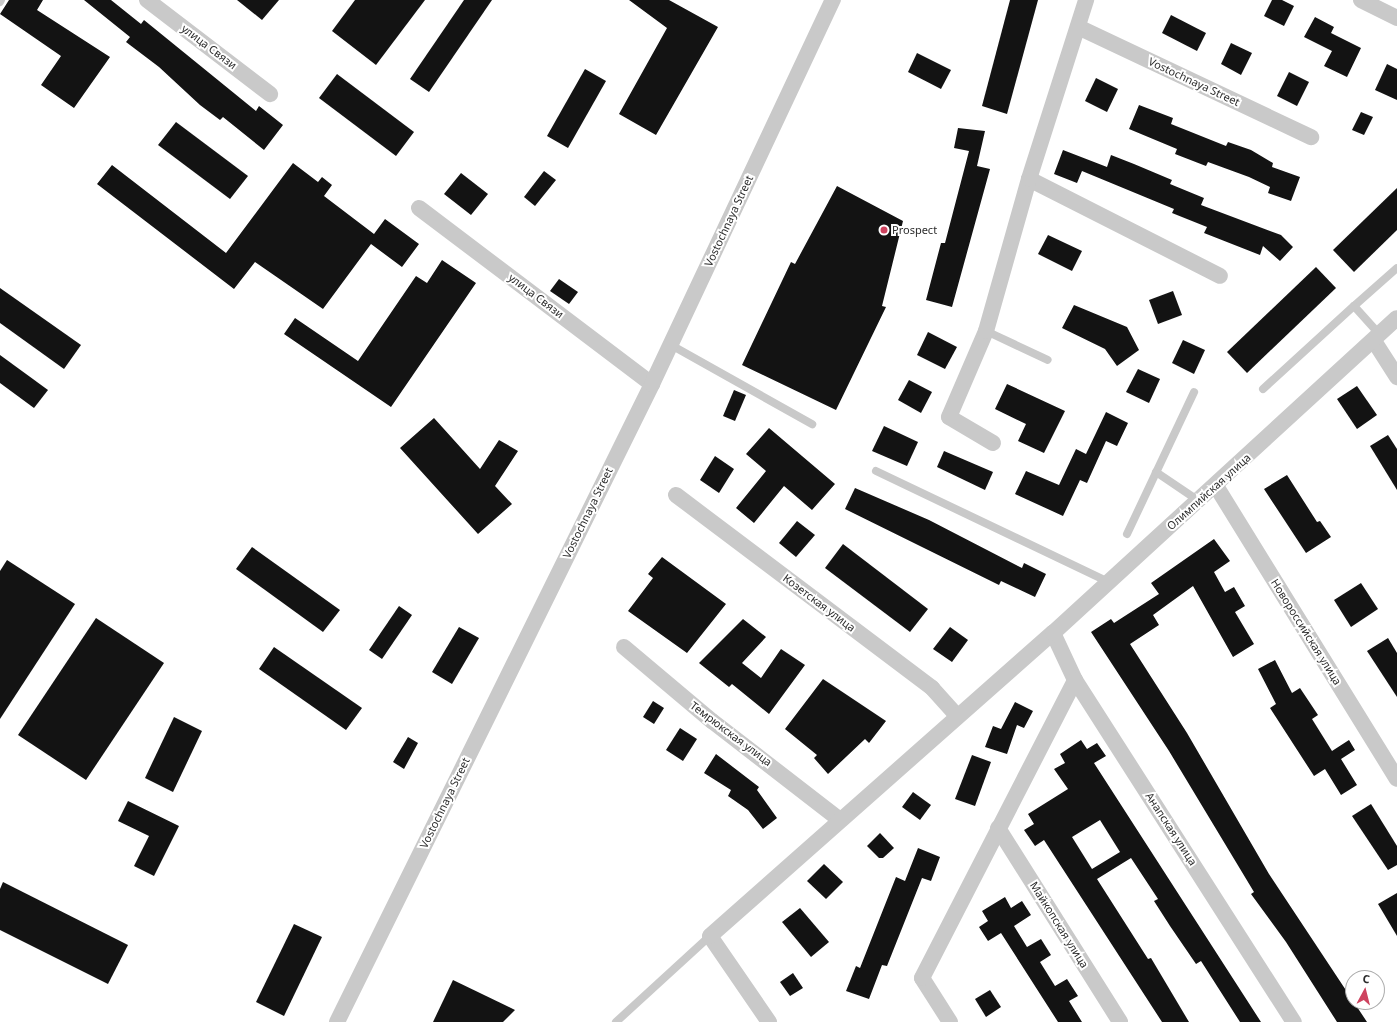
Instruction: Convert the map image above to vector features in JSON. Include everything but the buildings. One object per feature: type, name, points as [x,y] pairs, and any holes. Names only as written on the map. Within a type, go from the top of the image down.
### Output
[{"type":"street","name":"улица Связи","points":[[147,0],[270,94]]},
{"type":"street","name":"Vostochnaya Street","points":[[337,1022],[671,345],[833,0]]},
{"type":"street","points":[[993,443],[949,417],[986,331],[1029,179],[1086,0]]},
{"type":"street","points":[[1361,0],[1397,18]]},
{"type":"street","name":"Vostochnaya Street","points":[[1078,27],[1311,137]]},
{"type":"street","points":[[1029,179],[1220,276]]},
{"type":"street","name":"улица Связи","points":[[419,208],[652,384]]},
{"type":"street","name":"Олимпийская улица","points":[[710,936],[1018,662],[1053,633],[1216,486],[1397,318]]},
{"type":"street","points":[[1377,338],[1397,377]]},
{"type":"street","name":"Новороссийская улица","points":[[1216,486],[1397,779]]},
{"type":"street","name":"Козетская улица","points":[[676,495],[932,688],[957,716]]},
{"type":"street","name":"Анапская улица","points":[[1053,633],[1075,680],[1294,1022]]},
{"type":"street","name":"Темрюкская улица","points":[[624,647],[712,721],[840,820]]},
{"type":"street","points":[[950,1022],[922,978],[1075,680]]},
{"type":"street","name":"Майкопская улица","points":[[998,828],[1120,1022]]},
{"type":"street","points":[[710,936],[769,1022]]},
{"type":"lane","points":[[1264,389],[1397,268]]},
{"type":"lane","points":[[1354,306],[1377,338]]},
{"type":"lane","points":[[986,331],[1048,360]]},
{"type":"lane","points":[[671,345],[812,424]]},
{"type":"lane","points":[[1127,534],[1194,392]]},
{"type":"lane","points":[[876,471],[1109,582]]},
{"type":"lane","points":[[1156,472],[1199,501]]},
{"type":"lane","points":[[616,1022],[710,936]]},
{"type":"place","name":"Prospect","points":[[884,230]]}]
